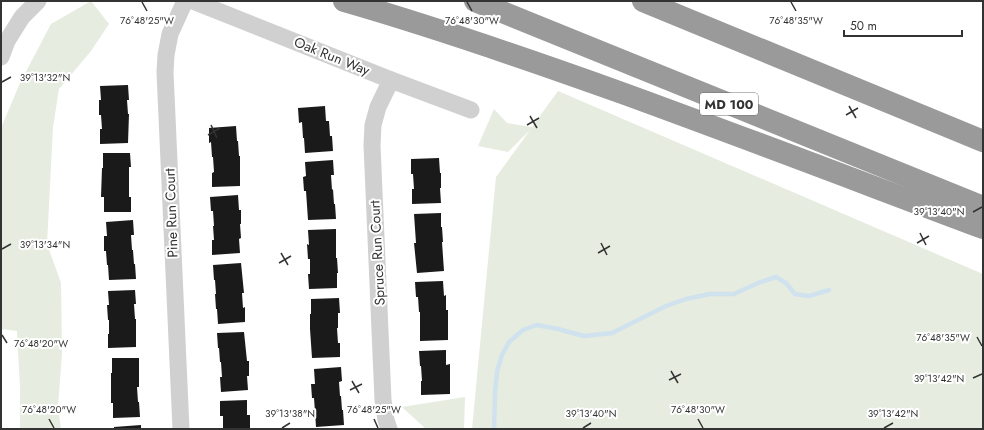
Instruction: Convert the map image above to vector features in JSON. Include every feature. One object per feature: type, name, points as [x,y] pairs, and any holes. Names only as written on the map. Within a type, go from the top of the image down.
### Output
[{"type":"highway","points":[[344,1],[394,15],[515,55],[694,119],[983,228]]},
{"type":"highway","name":"MD 100","points":[[475,1],[983,207]]},
{"type":"highway","points":[[644,1],[983,141]]},
{"type":"street","points":[[1,57],[6,41],[22,17],[38,1]]},
{"type":"street","name":"Pine Run Court","points":[[181,429],[165,72],[166,55],[170,34],[185,1]]},
{"type":"street","name":"Oak Run Way","points":[[193,1],[391,80],[471,110]]},
{"type":"street","name":"Spruce Run Court","points":[[389,429],[383,400],[372,145],[374,119],[391,80]]},
{"type":"shaded area","points":[[91,1],[109,24],[91,51],[59,89],[53,127],[47,244],[61,283],[62,353],[58,407],[61,429],[20,429],[20,388],[17,331],[1,329],[1,128],[20,83],[51,24]]},
{"type":"shaded area","points":[[558,91],[983,274],[983,429],[472,429],[496,177],[530,130],[508,152],[478,146],[494,109],[507,123],[532,127]]},
{"type":"shaded area","points":[[465,397],[464,429],[426,429],[402,407]]},
{"type":"building","points":[[128,85],[128,143],[100,144],[100,129],[102,129],[101,115],[99,115],[99,100],[101,100],[100,86]]},
{"type":"building","points":[[325,106],[326,121],[329,121],[330,136],[332,136],[333,151],[305,153],[302,122],[299,123],[298,108]]},
{"type":"building","points":[[236,126],[240,156],[240,186],[212,187],[212,173],[214,172],[211,142],[209,143],[209,128]]},
{"type":"building","points":[[103,153],[130,153],[131,167],[129,167],[129,197],[131,197],[131,212],[104,212],[104,197],[101,197]]},
{"type":"building","points":[[439,158],[441,173],[441,203],[412,204],[412,189],[414,189],[413,174],[411,174],[411,159]]},
{"type":"building","points":[[333,160],[334,175],[331,175],[336,219],[308,220],[306,191],[304,191],[303,177],[306,176],[305,162]]},
{"type":"building","points":[[238,195],[239,210],[241,210],[241,238],[239,239],[240,253],[212,255],[214,226],[210,197]]},
{"type":"building","points":[[441,213],[444,271],[417,273],[414,243],[416,243],[414,214]]},
{"type":"building","points":[[133,220],[134,235],[131,235],[136,279],[109,280],[106,251],[104,251],[104,236],[107,236],[106,222]]},
{"type":"building","points":[[336,229],[336,258],[338,273],[337,288],[309,289],[308,274],[310,274],[310,259],[308,259],[308,230]]},
{"type":"building","points":[[241,263],[245,322],[218,324],[213,265]]},
{"type":"building","points":[[443,281],[444,296],[446,295],[446,310],[448,310],[448,340],[420,341],[420,312],[418,297],[416,297],[415,282]]},
{"type":"building","points":[[135,290],[136,304],[134,304],[136,319],[136,347],[108,348],[108,291]]},
{"type":"building","points":[[339,298],[340,313],[338,313],[337,328],[338,343],[340,343],[340,357],[312,358],[310,329],[311,299]]},
{"type":"building","points":[[244,332],[247,361],[249,361],[249,376],[247,376],[248,390],[221,392],[221,362],[217,333]]},
{"type":"building","points":[[446,350],[446,365],[450,364],[450,394],[421,395],[422,381],[419,351]]},
{"type":"building","points":[[112,358],[139,358],[139,387],[137,387],[140,417],[113,418],[113,403],[111,403]]},
{"type":"building","points":[[341,367],[342,381],[339,382],[344,425],[316,427],[314,398],[312,398],[311,384],[315,384],[314,369]]},
{"type":"building","points":[[247,400],[247,415],[250,415],[250,429],[223,429],[223,416],[220,416],[220,401]]},
{"type":"building","points":[[141,425],[141,429],[114,429],[114,427]]},
{"type":"waterway","points":[[494,429],[497,372],[502,355],[509,342],[523,330],[537,325],[584,336],[612,333],[666,306],[686,299],[710,294],[734,294],[776,277],[786,283],[795,294],[809,296],[829,290]]}]
